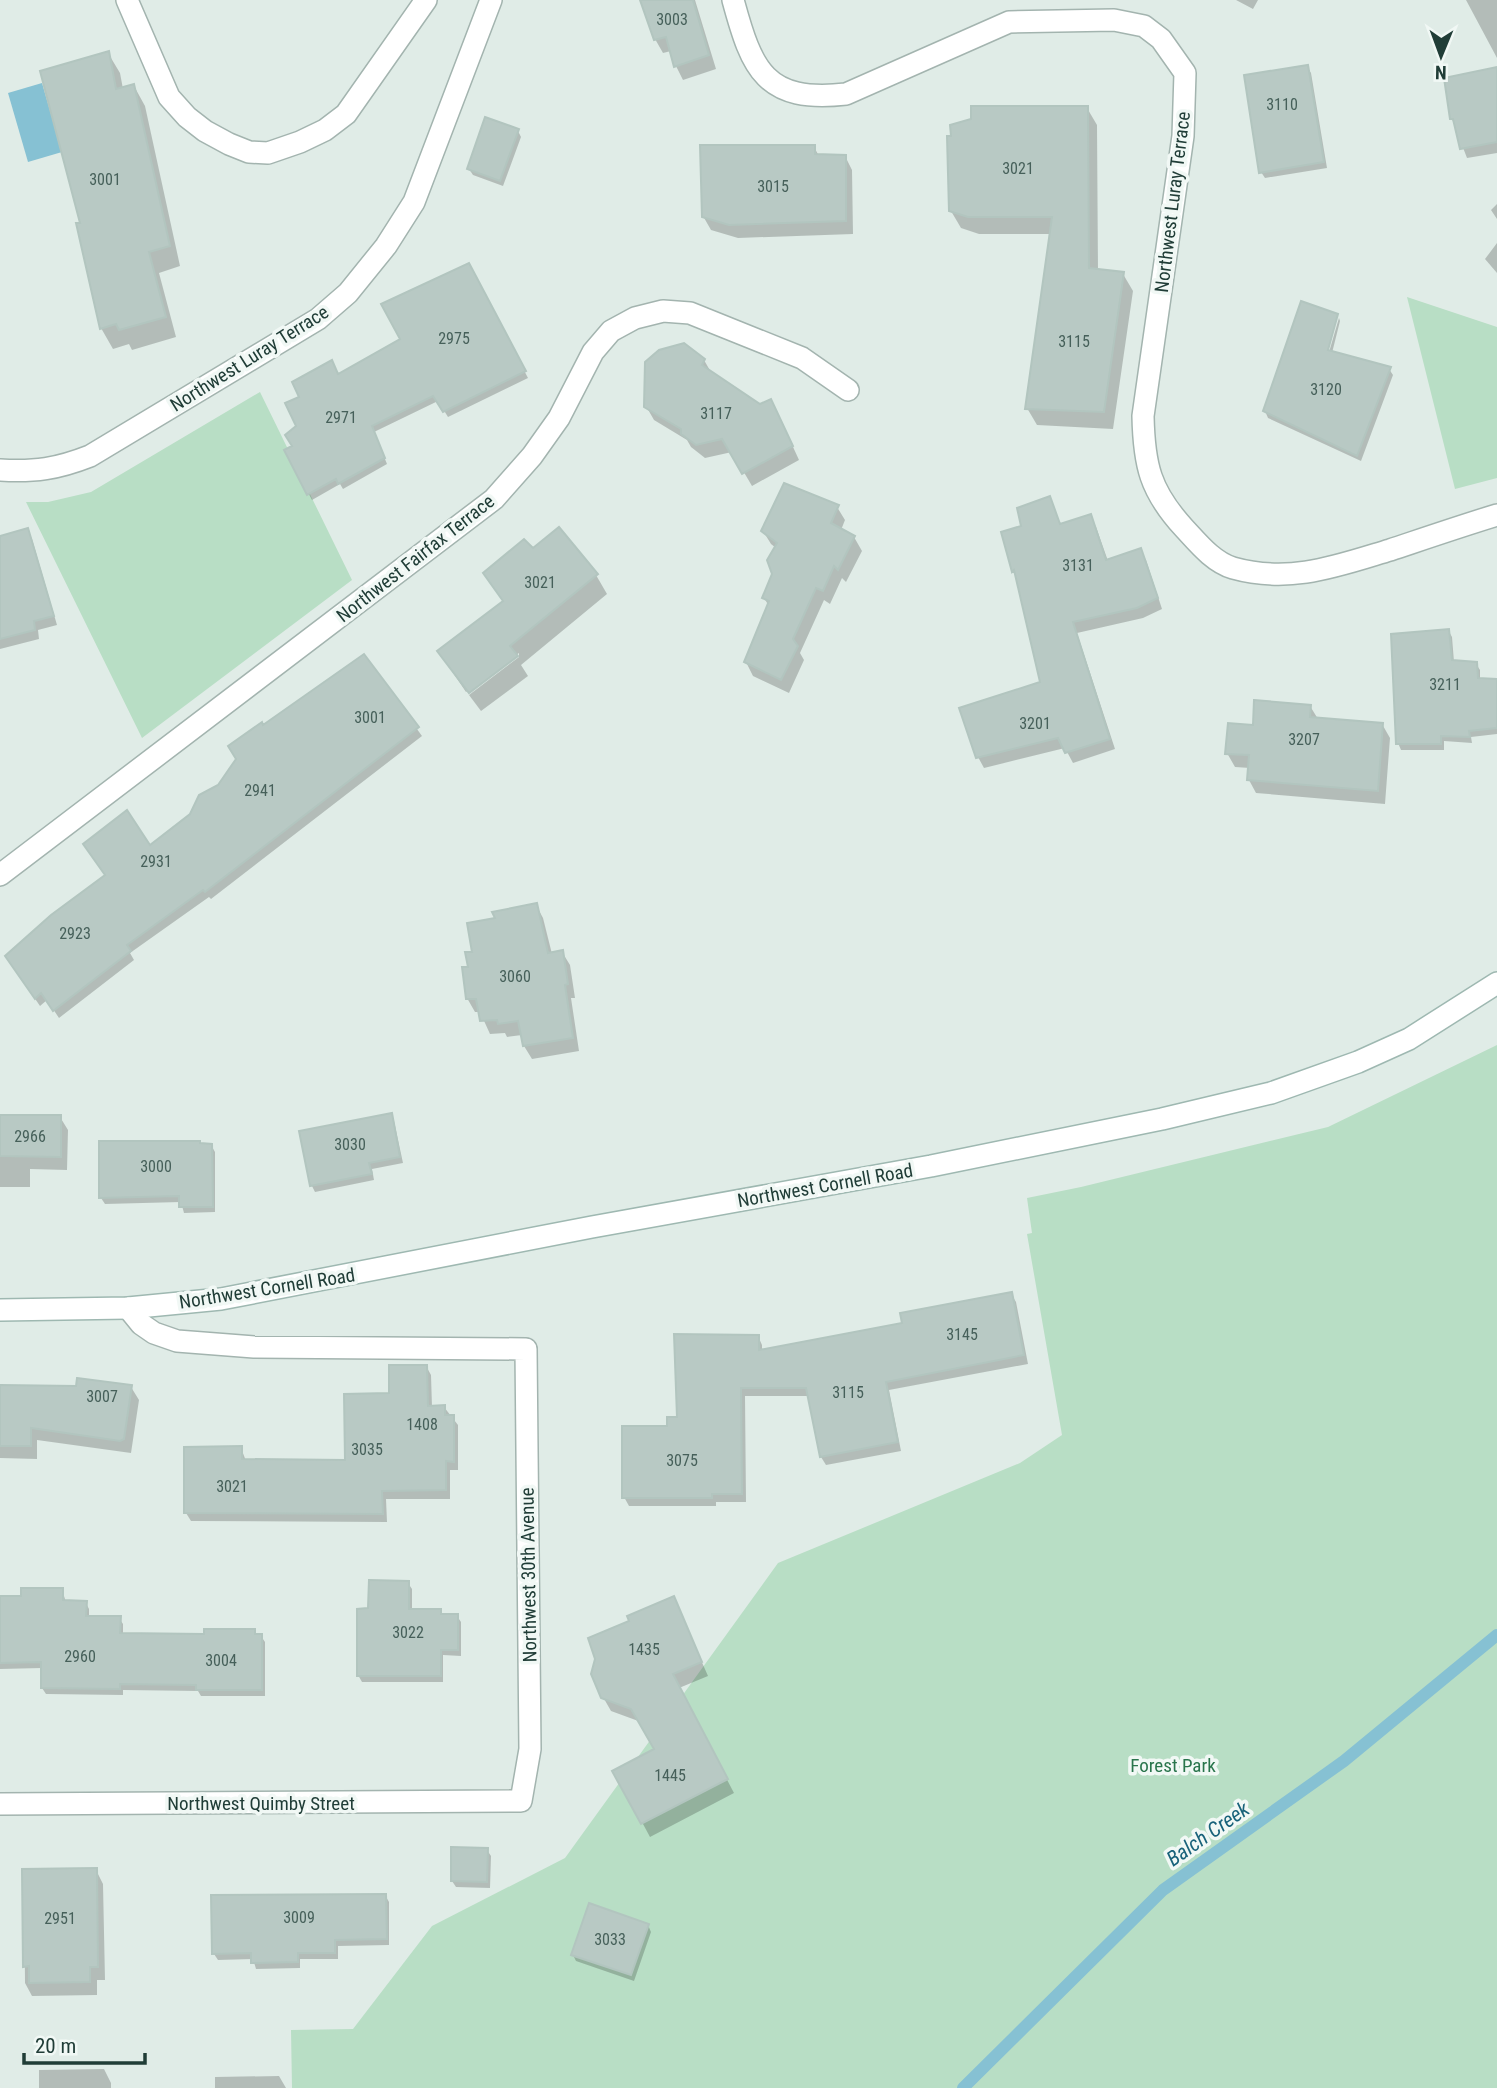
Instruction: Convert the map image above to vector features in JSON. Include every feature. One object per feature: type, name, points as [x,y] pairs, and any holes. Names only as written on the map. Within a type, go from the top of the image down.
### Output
[{"type":"street","points":[[127,0],[169,97],[187,117],[229,144],[249,152],[268,153],[325,130],[346,114],[426,0]]},
{"type":"street","name":"Northwest Luray Terrace","points":[[0,470],[29,472],[61,467],[90,456],[318,319],[348,293],[386,246],[414,202],[491,0]]},
{"type":"street","name":"Northwest Luray Terrace","points":[[733,0],[745,43],[758,69],[774,83],[795,93],[818,97],[846,94],[1009,22],[1114,20],[1144,26],[1161,38],[1185,73],[1183,136],[1143,416],[1144,453],[1152,482],[1167,509],[1205,551],[1231,568],[1283,575],[1327,570],[1497,515]]},
{"type":"street","name":"Northwest Fairfax Terrace","points":[[0,875],[494,499],[532,456],[559,418],[593,352],[611,331],[635,318],[663,311],[690,313],[802,358],[848,390]]},
{"type":"street","name":"Northwest Cornell Road","points":[[0,1310],[128,1308],[221,1299],[592,1227],[931,1166],[1210,1108],[1271,1093],[1358,1062],[1409,1039],[1497,983]]},
{"type":"street","name":"Northwest Cornell Road","points":[[128,1308],[141,1325],[177,1341],[254,1347],[526,1349]]},
{"type":"street","name":"Northwest 30th Avenue","points":[[521,1801],[530,1749],[526,1349]]},
{"type":"street","name":"Northwest Quimby Street","points":[[0,1804],[521,1801]]},
{"type":"green space","points":[[1407,297],[1497,327],[1497,478],[1455,489]]},
{"type":"green space","points":[[260,392],[352,580],[142,738],[26,502],[48,502],[91,492]]},
{"type":"green space","name":"Forest Park","points":[[1497,1045],[1497,2088],[292,2088],[291,2030],[353,2029],[432,1926],[565,1858],[778,1563],[1020,1463],[1062,1435],[1027,1234],[1032,1233],[1027,1198],[1328,1127]]},
{"type":"water","points":[[42,83],[62,152],[28,162],[8,93]]},
{"type":"building","points":[[640,0],[693,0],[709,55],[674,67],[666,37],[654,40]]},
{"type":"building","points":[[109,51],[116,89],[134,84],[170,246],[149,252],[166,317],[119,330],[116,324],[100,329],[76,223],[80,223],[40,71]]},
{"type":"building","points":[[1308,65],[1324,162],[1259,173],[1244,75]]},
{"type":"building","points":[[1497,67],[1497,142],[1460,149],[1453,119],[1450,119],[1444,78]]},
{"type":"building","points":[[971,106],[1088,106],[1089,268],[1124,272],[1104,412],[1025,409],[1052,217],[968,217],[949,211],[947,136],[951,136],[950,125],[971,119]]},
{"type":"building","points":[[485,117],[519,129],[500,181],[467,169]]},
{"type":"building","points":[[700,145],[815,145],[815,154],[846,155],[846,221],[729,225],[702,217]]},
{"type":"building","points":[[469,263],[526,371],[443,412],[433,396],[372,426],[385,458],[338,484],[336,479],[307,495],[284,450],[292,446],[285,435],[296,426],[285,403],[299,397],[292,382],[332,360],[338,374],[400,339],[381,304]]},
{"type":"building","points":[[1301,301],[1338,314],[1328,350],[1391,367],[1357,456],[1263,411]]},
{"type":"building","points":[[684,343],[705,359],[702,365],[760,404],[771,399],[793,446],[742,474],[722,439],[696,445],[681,434],[681,429],[644,407],[645,362],[659,350]]},
{"type":"building","points":[[784,483],[839,505],[831,523],[855,536],[838,570],[834,566],[823,591],[816,588],[793,639],[798,646],[781,680],[744,662],[769,601],[762,598],[772,574],[767,560],[777,543],[761,531]]},
{"type":"building","points":[[1050,496],[1060,524],[1091,514],[1106,560],[1141,548],[1158,598],[1137,608],[1073,622],[1110,739],[1065,753],[1058,738],[976,758],[959,708],[1040,682],[1014,570],[1012,572],[1001,532],[1021,526],[1017,508]]},
{"type":"building","points":[[559,527],[598,574],[510,646],[518,656],[469,693],[437,651],[503,601],[483,573],[524,539],[533,548]]},
{"type":"building","points":[[28,528],[54,616],[34,621],[35,630],[0,639],[0,536]]},
{"type":"building","points":[[1449,629],[1452,660],[1477,662],[1478,678],[1497,679],[1497,728],[1469,731],[1470,737],[1441,736],[1441,744],[1396,744],[1391,634]]},
{"type":"building","points":[[364,654],[419,727],[205,892],[203,890],[127,945],[131,951],[53,1011],[41,993],[35,999],[5,956],[51,915],[105,875],[83,844],[127,810],[150,845],[190,814],[199,795],[218,785],[236,759],[228,746],[262,722],[263,725]]},
{"type":"building","points":[[1254,700],[1311,705],[1310,717],[1383,723],[1378,791],[1247,780],[1249,755],[1225,754],[1228,723],[1253,725]]},
{"type":"building","points":[[537,903],[548,953],[563,950],[573,1038],[523,1046],[518,1021],[498,1024],[497,1020],[480,1021],[476,999],[466,999],[462,967],[468,967],[465,952],[472,952],[467,923],[495,918],[492,912]]},
{"type":"building","points":[[392,1113],[400,1157],[369,1163],[372,1174],[310,1186],[299,1131]]},
{"type":"building","points":[[0,1115],[61,1115],[61,1157],[0,1156]]},
{"type":"building","points":[[99,1141],[200,1141],[212,1144],[213,1207],[179,1207],[179,1196],[99,1198]]},
{"type":"building","points":[[1012,1292],[1024,1355],[886,1382],[898,1442],[820,1457],[806,1388],[741,1388],[742,1494],[712,1494],[712,1498],[622,1498],[622,1426],[667,1426],[667,1417],[677,1417],[674,1334],[759,1335],[759,1350],[902,1323],[900,1313]]},
{"type":"building","points":[[389,1365],[427,1365],[428,1406],[445,1405],[445,1415],[454,1415],[454,1462],[446,1461],[446,1490],[382,1491],[383,1514],[184,1513],[184,1447],[242,1446],[242,1459],[345,1460],[344,1394],[389,1393]]},
{"type":"building","points":[[77,1378],[132,1385],[124,1439],[120,1441],[31,1428],[31,1446],[0,1446],[0,1385],[76,1386]]},
{"type":"building","points":[[369,1580],[409,1581],[409,1609],[441,1609],[441,1614],[458,1614],[458,1650],[441,1650],[441,1676],[357,1676],[357,1609],[368,1608]]},
{"type":"building","points":[[21,1588],[63,1588],[63,1600],[87,1601],[86,1616],[121,1616],[120,1633],[204,1634],[204,1629],[255,1629],[255,1634],[262,1634],[262,1690],[196,1690],[196,1685],[120,1684],[120,1689],[41,1688],[41,1662],[0,1663],[0,1596],[21,1596]]},
{"type":"building","points":[[674,1596],[702,1662],[673,1674],[728,1779],[641,1824],[612,1771],[654,1749],[631,1709],[601,1698],[591,1674],[595,1659],[588,1638],[629,1621],[627,1616]]},
{"type":"building","points":[[451,1847],[488,1848],[487,1882],[451,1881]]},
{"type":"building","points":[[97,1868],[98,1967],[90,1967],[90,1982],[29,1983],[29,1966],[23,1967],[22,1869]]},
{"type":"building","points":[[386,1894],[387,1939],[335,1940],[335,1953],[298,1953],[298,1962],[251,1963],[251,1953],[212,1954],[211,1895]]},
{"type":"building","points":[[589,1903],[649,1924],[631,1975],[571,1955]]},
{"type":"waterway","name":"Balch Creek","points":[[963,2088],[1163,1890],[1344,1761],[1497,1635]]}]
